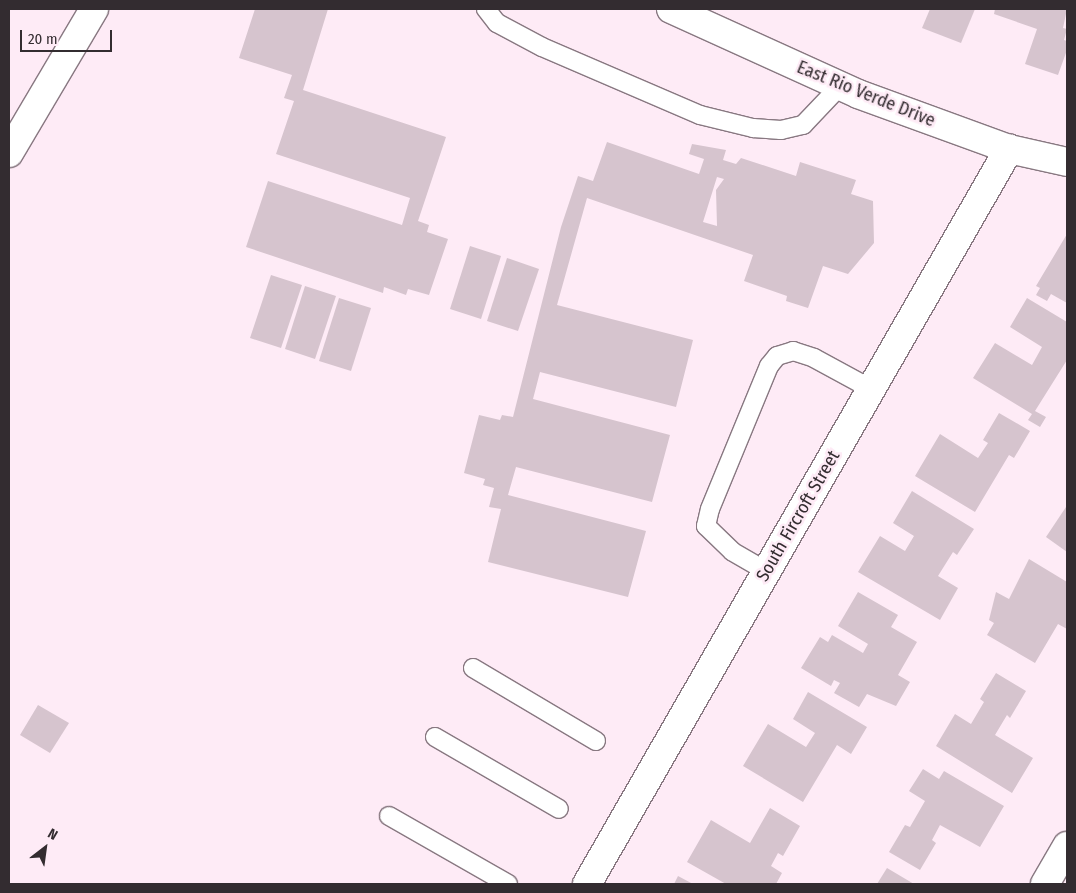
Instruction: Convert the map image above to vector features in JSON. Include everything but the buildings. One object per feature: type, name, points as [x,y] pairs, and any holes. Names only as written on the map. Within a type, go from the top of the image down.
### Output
[{"type":"street","points":[[9,153],[94,9]]},
{"type":"street","name":"East Rio Verde Drive","points":[[671,9],[840,86],[1008,149],[1067,162]]},
{"type":"street","name":"South Fircroft Street","points":[[587,884],[1008,149]]},
{"type":"street","points":[[1045,884],[1067,846]]},
{"type":"lane","points":[[486,9],[497,23],[542,47],[700,115],[753,128],[781,130],[803,125],[840,86]]},
{"type":"lane","points":[[766,571],[732,551],[706,526],[710,509],[769,366],[777,356],[793,351],[814,358],[871,389]]},
{"type":"lane","points":[[473,668],[596,740]]},
{"type":"lane","points":[[435,736],[559,809]]},
{"type":"lane","points":[[389,816],[508,884]]}]
